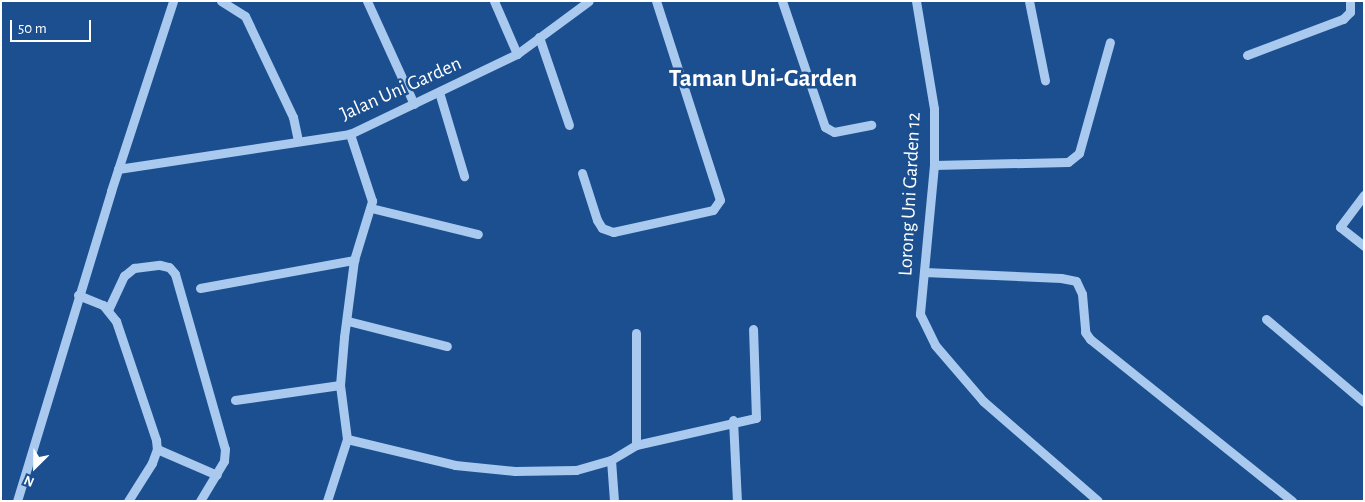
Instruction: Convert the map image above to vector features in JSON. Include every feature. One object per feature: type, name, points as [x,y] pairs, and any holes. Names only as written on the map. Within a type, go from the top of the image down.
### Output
[{"type":"street","points":[[20,499],[78,295],[173,1]]},
{"type":"street","points":[[221,1],[244,16],[293,117],[298,140]]},
{"type":"street","points":[[367,1],[414,104]]},
{"type":"street","points":[[494,1],[517,54]]},
{"type":"street","name":"Jalan Uni Garden","points":[[118,169],[298,140],[350,134],[517,54],[589,1]]},
{"type":"street","points":[[582,173],[597,220],[602,228],[613,232],[713,210],[720,200],[656,1]]},
{"type":"street","points":[[782,1],[825,127],[834,132],[871,125]]},
{"type":"street","name":"Lorong Uni Garden 12","points":[[916,1],[932,85],[934,164],[920,314],[926,328],[949,363],[983,401],[1098,501]]},
{"type":"street","points":[[1029,1],[1045,80]]},
{"type":"street","points":[[1247,55],[1343,19],[1350,12],[1350,1]]},
{"type":"street","points":[[539,37],[568,124]]},
{"type":"street","points":[[934,164],[1068,162],[1080,153],[1110,42]]},
{"type":"street","points":[[439,92],[464,176]]},
{"type":"street","points":[[327,501],[346,439],[340,385],[354,260],[371,208],[371,195],[350,134]]},
{"type":"street","points":[[1364,196],[1340,227],[1364,246]]},
{"type":"street","points":[[371,208],[478,234]]},
{"type":"street","points":[[200,288],[354,260]]},
{"type":"street","points":[[108,310],[124,276],[134,268],[160,265],[169,267],[175,274],[225,449],[224,461],[200,501]]},
{"type":"street","points":[[924,272],[1061,278],[1076,281],[1082,294],[1086,332],[1090,339],[1292,501]]},
{"type":"street","points":[[78,295],[108,310],[116,321],[157,449],[128,501]]},
{"type":"street","points":[[1266,319],[1364,402]]},
{"type":"street","points":[[348,321],[447,346]]},
{"type":"street","points":[[346,439],[455,465],[514,470],[576,470],[611,460],[636,444],[733,420],[756,418],[753,329]]},
{"type":"street","points":[[636,333],[636,444]]},
{"type":"street","points":[[235,400],[340,385]]},
{"type":"street","points":[[733,420],[736,501]]},
{"type":"street","points":[[157,449],[217,475]]},
{"type":"street","points":[[611,460],[614,501]]},
{"type":"district","name":"Taman Uni-Garden","points":[[763,79]]}]
